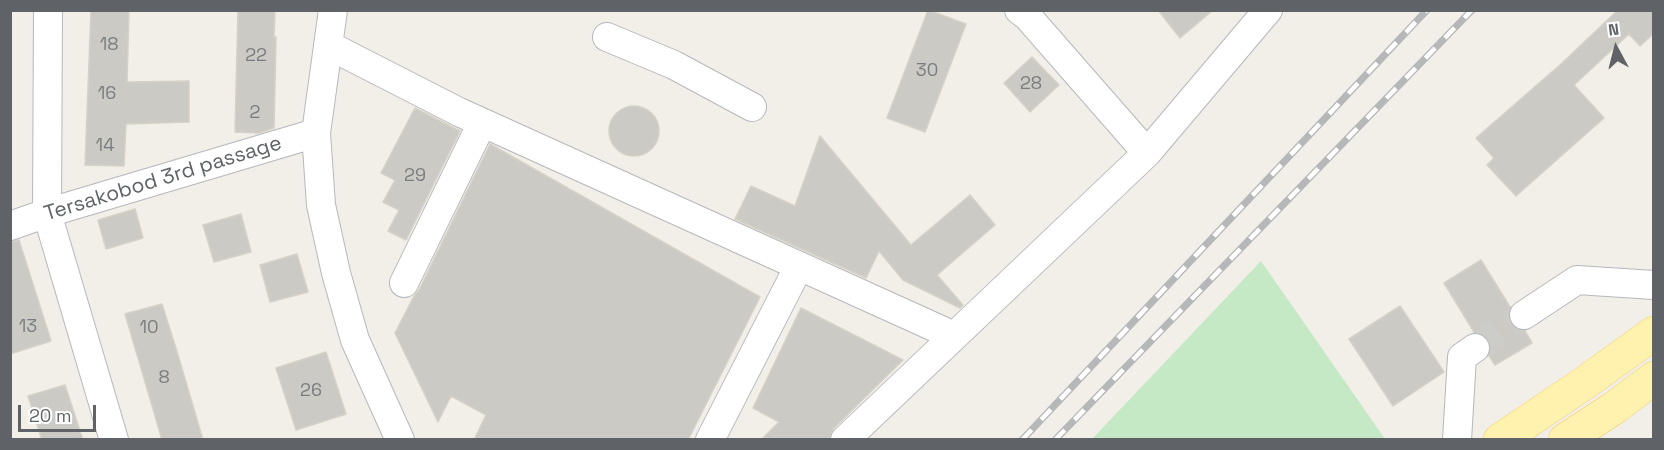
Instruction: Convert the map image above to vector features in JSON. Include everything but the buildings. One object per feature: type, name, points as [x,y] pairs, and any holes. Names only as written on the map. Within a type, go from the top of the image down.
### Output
[{"type":"main road","points":[[1500,440],[1653,333]]},
{"type":"main road","points":[[1565,440],[1614,408],[1653,378]]},
{"type":"street","points":[[48,10],[47,213],[114,440]]},
{"type":"street","points":[[333,10],[316,133],[321,205],[336,273],[355,340],[400,440]]},
{"type":"street","points":[[1019,10],[1028,17],[1148,153]]},
{"type":"street","points":[[845,440],[1148,153],[1268,10]]},
{"type":"street","points":[[607,37],[674,65],[752,107]]},
{"type":"street","points":[[328,45],[482,123],[944,332],[952,338]]},
{"type":"street","points":[[404,283],[482,123]]},
{"type":"street","name":"Tersakobod 3rd passage","points":[[10,226],[316,133]]},
{"type":"street","points":[[710,440],[799,266]]},
{"type":"street","points":[[1524,315],[1577,280],[1653,285]]},
{"type":"street","points":[[1457,440],[1462,357],[1475,348]]},
{"type":"green space","points":[[1261,261],[1385,439],[1092,439]]},
{"type":"tunnel","points":[[1475,348],[1524,315]]},
{"type":"railway","points":[[1022,440],[1427,10]]},
{"type":"railway","points":[[1055,440],[1472,10]]}]
